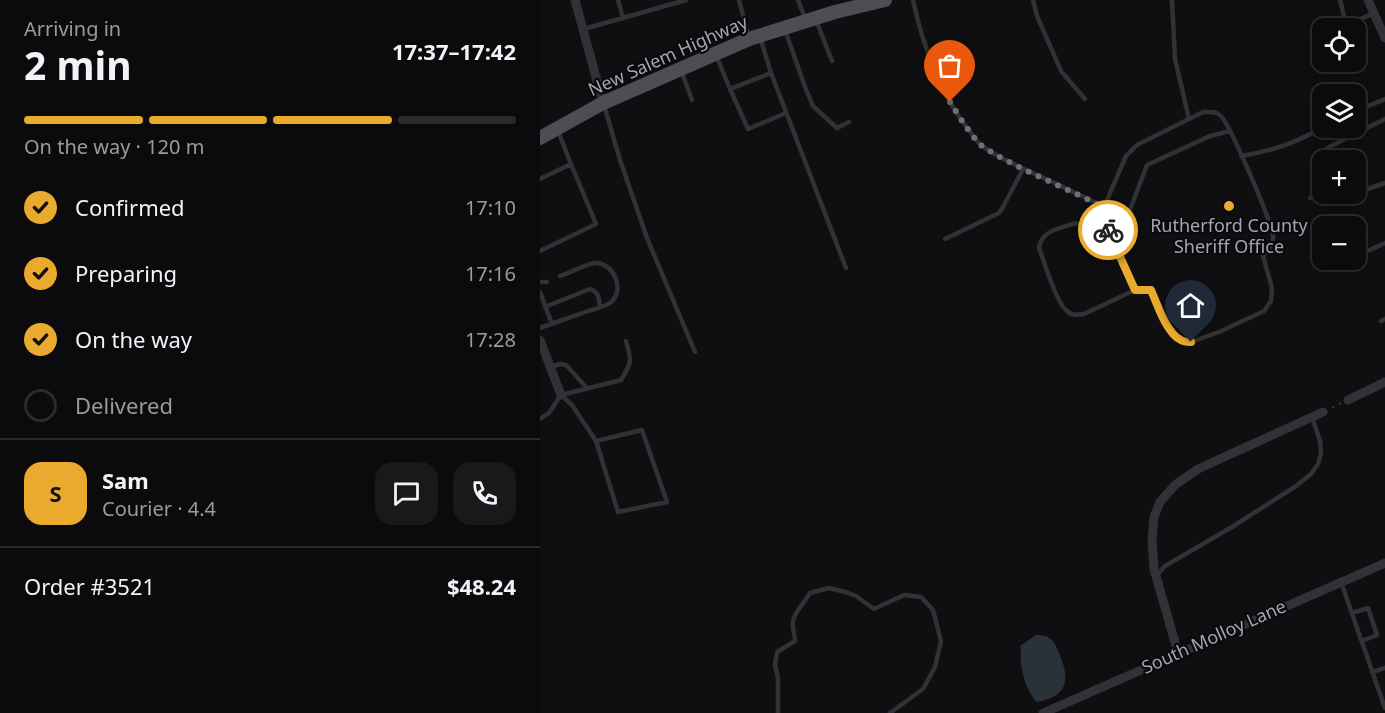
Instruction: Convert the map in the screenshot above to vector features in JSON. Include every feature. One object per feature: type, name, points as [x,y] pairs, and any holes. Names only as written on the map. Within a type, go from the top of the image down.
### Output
[{"type":"main road","name":"New Salem Highway","points":[[540,138],[603,103],[754,37],[811,19],[885,0]]},
{"type":"street","points":[[575,0],[603,103]]},
{"type":"street","points":[[1368,0],[1379,18],[1384,33]]},
{"type":"street","points":[[540,340],[561,395]]},
{"type":"street","points":[[1348,400],[1385,382]]},
{"type":"street","points":[[1178,653],[1156,576],[1152,540],[1154,517],[1160,502],[1175,484],[1198,469],[1323,412]]},
{"type":"street","name":"South Molloy Lane","points":[[1043,713],[1385,563]]},
{"type":"lane","points":[[618,0],[623,18]]},
{"type":"lane","points":[[584,29],[686,0]]},
{"type":"lane","points":[[739,0],[771,72],[846,268]]},
{"type":"lane","points":[[798,0],[811,19],[832,61]]},
{"type":"lane","points":[[913,0],[919,26],[940,82],[950,102],[979,144],[1023,169],[1104,207],[1128,215],[1147,165],[1210,136],[1230,131]]},
{"type":"lane","points":[[1033,0],[1037,16],[1061,71],[1085,99]]},
{"type":"lane","points":[[1172,0],[1175,58],[1189,119]]},
{"type":"lane","points":[[1340,0],[1344,16],[1349,21],[1379,18]]},
{"type":"lane","points":[[784,27],[813,106],[837,128],[849,122]]},
{"type":"lane","points":[[715,53],[747,129],[786,113]]},
{"type":"lane","points":[[680,68],[692,99]]},
{"type":"lane","points":[[730,89],[771,72]]},
{"type":"lane","points":[[1366,107],[1385,99]]},
{"type":"lane","points":[[603,103],[646,238],[695,352]]},
{"type":"lane","points":[[1104,219],[1087,227],[1076,222],[1046,234],[1040,239],[1038,247],[1065,310],[1074,315],[1084,314],[1135,290],[1151,290],[1174,336],[1182,341],[1191,342],[1264,311],[1272,301],[1272,288],[1263,256],[1274,238],[1241,156],[1221,116],[1212,111],[1203,112],[1137,145],[1126,156],[1104,207],[1104,219],[1135,290]]},
{"type":"lane","points":[[1326,150],[1385,118]]},
{"type":"lane","points":[[540,250],[596,224],[557,128]]},
{"type":"lane","points":[[1241,156],[1261,153],[1295,142],[1312,133]]},
{"type":"lane","points":[[540,179],[571,164]]},
{"type":"lane","points":[[945,239],[999,213],[1023,169]]},
{"type":"lane","points":[[1366,190],[1385,183]]},
{"type":"lane","points":[[1366,252],[1385,243]]},
{"type":"lane","points":[[540,328],[608,304],[617,295],[616,281],[608,267],[601,264],[594,263],[560,276]]},
{"type":"lane","points":[[540,282],[547,282]]},
{"type":"lane","points":[[545,307],[590,289],[594,290],[599,299],[600,307]]},
{"type":"lane","points":[[540,292],[552,324]]},
{"type":"lane","points":[[540,420],[549,413],[561,395],[621,380],[631,360],[626,340]]},
{"type":"lane","points":[[550,367],[566,365],[586,388]]},
{"type":"lane","points":[[561,395],[572,405],[596,441],[618,512],[667,502],[642,430],[596,441]]},
{"type":"lane","points":[[1156,576],[1165,566],[1232,527],[1311,474],[1322,453],[1312,417]]},
{"type":"lane","points":[[1341,582],[1385,708]]},
{"type":"lane","points":[[778,713],[778,678],[775,665],[777,652],[795,641],[793,618],[810,593],[829,588],[856,596],[874,609],[904,595],[921,597],[933,610],[940,640],[935,667],[923,689],[890,713]]},
{"type":"lane","points":[[1352,613],[1368,608],[1377,635],[1362,641]]},
{"type":"lane","points":[[1372,672],[1385,668]]},
{"type":"path","points":[[1323,412],[1348,400]]},
{"type":"shaded area","points":[[1036,635],[1046,636],[1053,642],[1061,658],[1065,675],[1063,688],[1059,693],[1054,697],[1037,702],[1024,677],[1020,646]]},
{"type":"way so far","points":[[950,102],[979,144],[1023,169],[1104,207],[1104,219],[1108,230]]},
{"type":"place","name":"Rutherford County Sheriff Office","points":[[1229,206]]},
{"type":"route","points":[[1108,230],[1135,290],[1151,290],[1174,336],[1182,341],[1191,342]]}]
